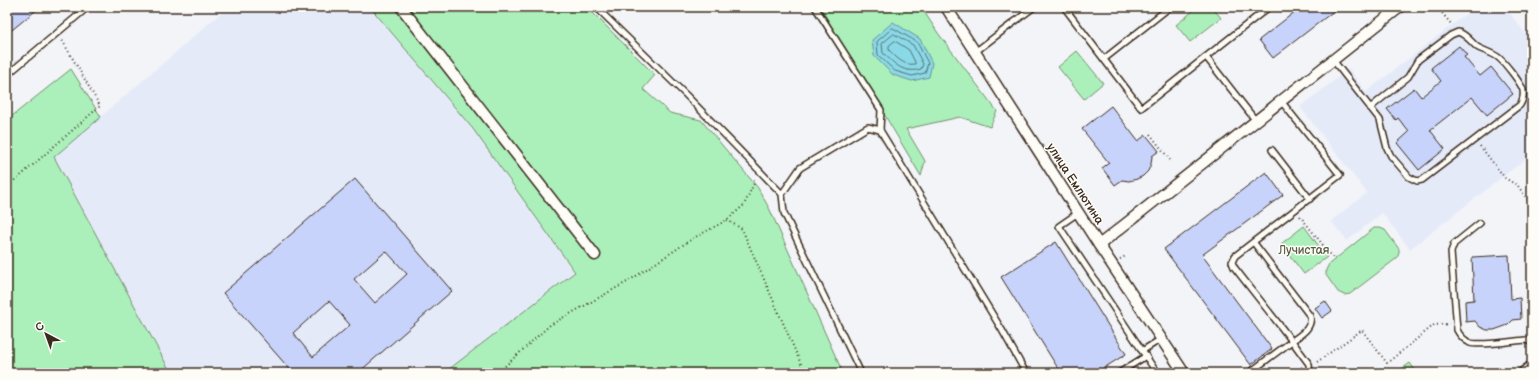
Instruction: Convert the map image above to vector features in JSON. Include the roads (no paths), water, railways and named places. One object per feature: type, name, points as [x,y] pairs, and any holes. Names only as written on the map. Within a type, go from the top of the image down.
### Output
[{"type":"street","points":[[401,7],[595,255]]},
{"type":"street","name":"улица Емлютина","points":[[946,7],[1078,213],[1184,373]]},
{"type":"street","points":[[1099,245],[1400,7]]},
{"type":"street","points":[[1523,373],[1532,366]]},
{"type":"lane","points":[[7,75],[88,7]]},
{"type":"lane","points":[[596,7],[782,194],[784,213],[861,373]]},
{"type":"lane","points":[[814,7],[881,110],[880,130],[1002,330],[1026,373]]},
{"type":"lane","points":[[975,52],[1034,7]]},
{"type":"lane","points":[[1064,7],[1141,108],[1269,7]]},
{"type":"lane","points":[[1104,59],[1170,7]]},
{"type":"lane","points":[[1332,60],[1370,108],[1380,120],[1387,148],[1391,156],[1409,177],[1417,181],[1422,180],[1520,105],[1523,100],[1523,88],[1498,57],[1480,49],[1465,35],[1458,32],[1451,35],[1418,60],[1408,77],[1370,108]]},
{"type":"lane","points":[[1206,57],[1256,121]]},
{"type":"lane","points":[[1281,101],[1340,175],[1254,243],[1235,256],[1232,262],[1234,268],[1309,364],[1310,373]]},
{"type":"lane","points":[[782,194],[800,168],[868,127],[880,130]]},
{"type":"lane","points":[[1272,150],[1310,199]]},
{"type":"lane","points":[[1078,213],[1059,226],[1157,373]]},
{"type":"lane","points":[[1480,224],[1454,244],[1451,252],[1457,330],[1461,337],[1475,344],[1525,340],[1532,342]]},
{"type":"lane","points":[[1249,373],[1310,326],[1311,321],[1310,316],[1254,243]]},
{"type":"lane","points":[[1119,373],[1161,339]]},
{"type":"water","points":[[893,22],[920,39],[932,63],[929,77],[912,81],[893,75],[874,56],[872,40]]},
{"type":"park label","name":"Лучистая","points":[[1304,250]]}]
